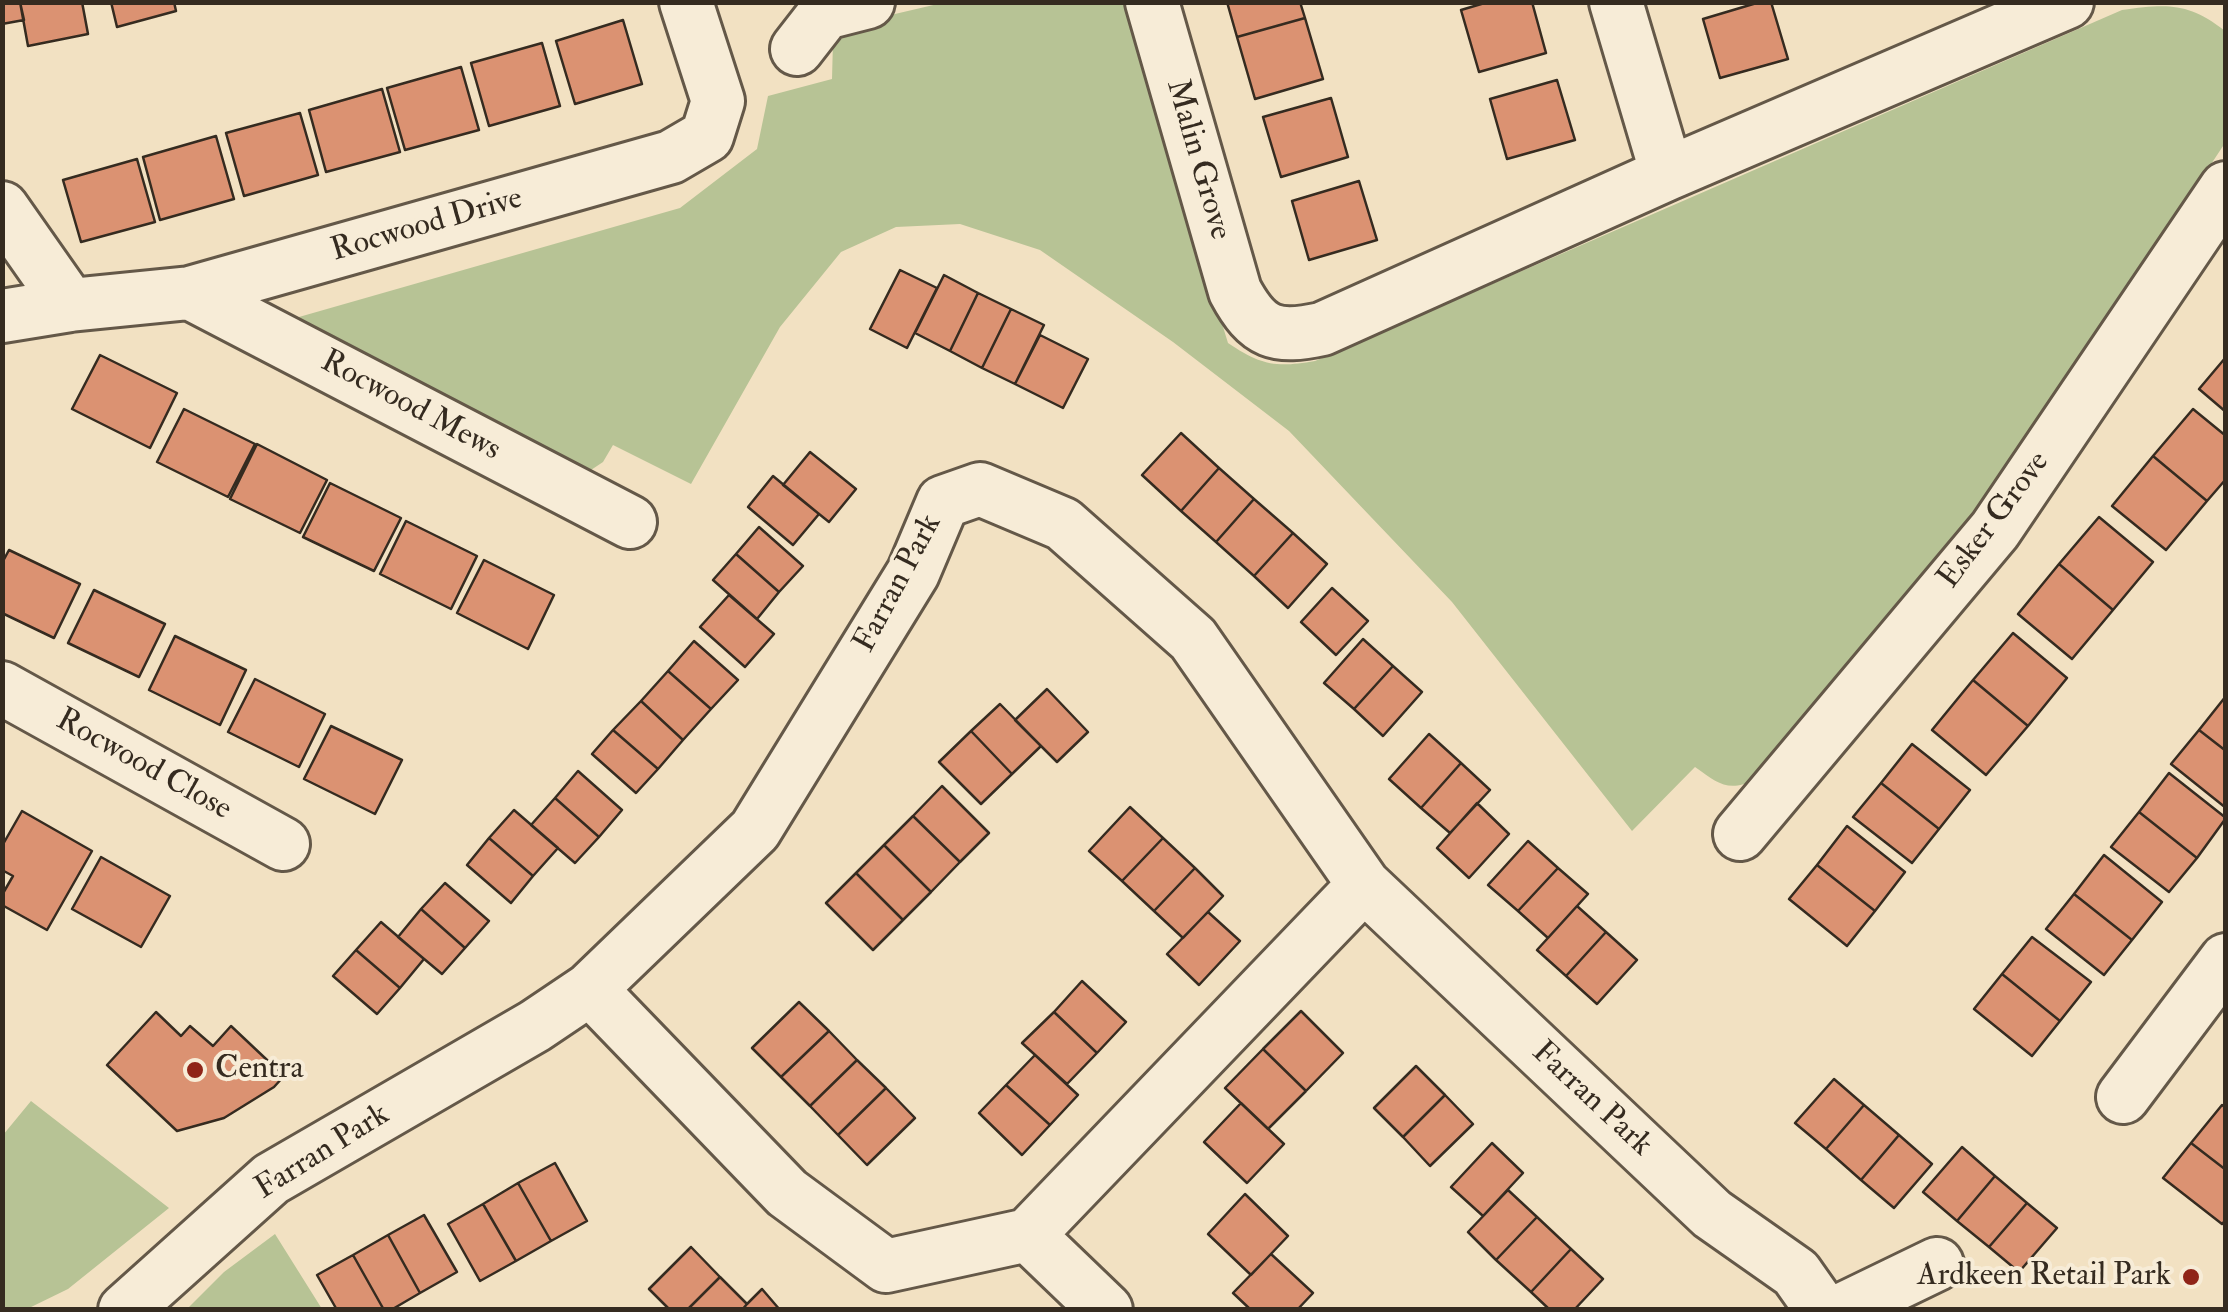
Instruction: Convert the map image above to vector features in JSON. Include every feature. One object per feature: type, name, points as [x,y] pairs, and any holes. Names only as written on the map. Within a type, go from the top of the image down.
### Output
[{"type":"street","name":"Rocwood Drive","points":[[2,316],[190,293],[672,157],[707,136],[718,101],[686,2]]},
{"type":"street","points":[[797,49],[825,13],[868,2]]},
{"type":"street","name":"Malin Grove","points":[[1152,2],[1235,291],[1248,315],[1271,333],[1293,335],[1322,329],[1667,174]]},
{"type":"street","points":[[1616,2],[1667,174],[2067,2]]},
{"type":"street","name":"Esker Grove","points":[[1740,834],[1995,530],[2226,188]]},
{"type":"street","points":[[2,208],[70,305]]},
{"type":"street","name":"Rocwood Mews","points":[[190,293],[630,522]]},
{"type":"street","name":"Farran Park","points":[[126,1310],[271,1179],[535,1026],[590,989],[756,830],[913,573],[943,502],[980,489],[1063,524],[1194,640],[1364,885],[1712,1214],[1796,1273],[1822,1310]]},
{"type":"street","name":"Rocwood Close","points":[[2,688],[283,844]]},
{"type":"street","points":[[590,989],[787,1194],[886,1266],[1028,1235],[1364,885]]},
{"type":"street","points":[[2123,1097],[2226,960]]},
{"type":"street","points":[[1028,1235],[1106,1310]]},
{"type":"street","points":[[1842,1310],[1937,1264]]},
{"type":"green space","points":[[942,3],[1123,3],[1228,343],[1259,360],[1279,364],[1315,361],[2122,10],[2176,7],[2200,15],[2225,31],[2225,143],[2012,466],[1756,780],[1730,786],[1695,767],[1632,831],[1452,602],[1289,431],[1173,342],[1040,250],[960,224],[896,227],[841,252],[780,327],[691,484],[613,445],[603,462],[579,478],[278,323],[680,208],[757,149],[768,96],[832,79],[833,41],[846,28]]},
{"type":"green space","points":[[31,1101],[169,1208],[68,1289],[27,1309],[3,1309],[3,1135]]},
{"type":"green space","points":[[275,1234],[322,1309],[187,1309],[224,1272]]},
{"type":"building","points":[[2,2],[20,2],[24,20],[2,24]]},
{"type":"building","points":[[20,2],[82,2],[88,34],[28,46]]},
{"type":"building","points":[[111,2],[174,2],[176,11],[117,27]]},
{"type":"building","points":[[1227,2],[1300,2],[1305,18],[1237,37]]},
{"type":"building","points":[[1488,2],[1532,2],[1546,53],[1479,72],[1461,10]]},
{"type":"building","points":[[1771,2],[1788,59],[1720,78],[1703,19]]},
{"type":"building","points":[[1305,18],[1323,79],[1255,99],[1237,37]]},
{"type":"building","points":[[623,20],[642,84],[575,104],[556,41]]},
{"type":"building","points":[[542,43],[560,106],[489,126],[471,63]]},
{"type":"building","points":[[461,67],[479,130],[405,150],[387,88]]},
{"type":"building","points":[[1557,80],[1575,140],[1507,159],[1490,99]]},
{"type":"building","points":[[382,89],[400,152],[326,172],[309,110]]},
{"type":"building","points":[[1331,98],[1348,157],[1281,177],[1263,117]]},
{"type":"building","points":[[300,113],[318,175],[244,196],[226,133]]},
{"type":"building","points":[[216,136],[234,199],[160,220],[143,157]]},
{"type":"building","points":[[137,159],[155,222],[81,242],[63,180]]},
{"type":"building","points":[[1359,181],[1377,240],[1309,260],[1292,201]]},
{"type":"building","points":[[900,270],[937,288],[907,348],[870,329]]},
{"type":"building","points":[[944,275],[978,293],[950,351],[915,333]]},
{"type":"building","points":[[978,293],[1011,309],[982,368],[950,351]]},
{"type":"building","points":[[1011,309],[1044,325],[1015,384],[982,368]]},
{"type":"building","points":[[1040,335],[1088,359],[1063,408],[1015,384]]},
{"type":"building","points":[[100,355],[177,393],[150,448],[72,409]]},
{"type":"building","points":[[2226,357],[2226,412],[2199,389]]},
{"type":"building","points":[[184,409],[255,444],[228,497],[157,462]]},
{"type":"building","points":[[2193,409],[2226,436],[2226,479],[2207,501],[2153,456]]},
{"type":"building","points":[[1181,433],[1219,468],[1181,511],[1142,475]]},
{"type":"building","points":[[257,444],[327,480],[300,533],[230,499]]},
{"type":"building","points":[[810,452],[856,489],[829,522],[783,485]]},
{"type":"building","points":[[2153,456],[2207,501],[2166,550],[2112,506]]},
{"type":"building","points":[[1219,468],[1254,499],[1216,542],[1181,511]]},
{"type":"building","points":[[773,476],[819,514],[793,545],[748,507]]},
{"type":"building","points":[[330,483],[401,518],[374,571],[303,537]]},
{"type":"building","points":[[1254,499],[1293,533],[1254,576],[1216,542]]},
{"type":"building","points":[[2099,517],[2153,562],[2113,610],[2059,564]]},
{"type":"building","points":[[406,521],[477,556],[451,609],[380,574]]},
{"type":"building","points":[[759,527],[803,566],[779,592],[736,554]]},
{"type":"building","points":[[1293,533],[1327,564],[1288,608],[1254,576]]},
{"type":"building","points":[[9,550],[80,584],[54,638],[2,613],[2,563]]},
{"type":"building","points":[[736,554],[779,592],[757,619],[713,580]]},
{"type":"building","points":[[484,560],[554,595],[528,649],[457,613]]},
{"type":"building","points":[[2059,564],[2113,610],[2072,659],[2018,614]]},
{"type":"building","points":[[1332,588],[1368,621],[1336,655],[1301,622]]},
{"type":"building","points":[[94,590],[165,624],[139,677],[68,643]]},
{"type":"building","points":[[729,595],[774,634],[745,667],[700,627]]},
{"type":"building","points":[[2013,633],[2067,678],[2028,726],[1973,680]]},
{"type":"building","points":[[175,636],[246,670],[220,725],[149,690]]},
{"type":"building","points":[[1363,639],[1393,666],[1354,709],[1324,683]]},
{"type":"building","points":[[694,641],[738,680],[711,709],[668,671]]},
{"type":"building","points":[[1393,666],[1422,692],[1383,736],[1354,709]]},
{"type":"building","points":[[668,671],[711,709],[683,740],[641,701]]},
{"type":"building","points":[[255,679],[325,714],[299,767],[228,732]]},
{"type":"building","points":[[1973,680],[2028,726],[1986,775],[1932,730]]},
{"type":"building","points":[[1047,689],[1088,732],[1057,762],[1015,720]]},
{"type":"building","points":[[2226,696],[2226,751],[2199,730]]},
{"type":"building","points":[[641,701],[683,740],[658,769],[613,730]]},
{"type":"building","points":[[1000,704],[1041,746],[1012,774],[971,731]]},
{"type":"building","points":[[331,726],[402,760],[375,814],[304,779]]},
{"type":"building","points":[[613,730],[658,769],[636,793],[592,754]]},
{"type":"building","points":[[2199,730],[2226,751],[2226,808],[2171,764]]},
{"type":"building","points":[[971,731],[1012,774],[981,804],[939,762]]},
{"type":"building","points":[[1429,734],[1461,763],[1421,808],[1389,779]]},
{"type":"building","points":[[1912,744],[1970,790],[1939,829],[1881,783]]},
{"type":"building","points":[[1461,763],[1490,790],[1450,833],[1421,808]]},
{"type":"building","points":[[578,771],[622,810],[599,837],[555,798]]},
{"type":"building","points":[[2169,773],[2226,818],[2197,858],[2139,812]]},
{"type":"building","points":[[1881,783],[1939,829],[1912,863],[1853,817]]},
{"type":"building","points":[[942,786],[989,833],[960,862],[913,816]]},
{"type":"building","points":[[555,798],[599,837],[575,863],[531,825]]},
{"type":"building","points":[[1477,803],[1509,834],[1469,878],[1437,848]]},
{"type":"building","points":[[1130,807],[1163,838],[1122,881],[1089,851]]},
{"type":"building","points":[[514,810],[558,848],[533,876],[489,838]]},
{"type":"building","points":[[22,811],[92,851],[47,930],[2,905],[2,895],[13,876],[2,870],[2,846]]},
{"type":"building","points":[[2139,812],[2197,858],[2169,892],[2111,847]]},
{"type":"building","points":[[913,816],[960,862],[931,892],[884,845]]},
{"type":"building","points":[[1847,826],[1905,872],[1875,911],[1817,865]]},
{"type":"building","points":[[489,838],[533,876],[511,903],[467,865]]},
{"type":"building","points":[[1163,838],[1195,868],[1154,911],[1122,881]]},
{"type":"building","points":[[1528,841],[1558,868],[1518,911],[1488,885]]},
{"type":"building","points":[[884,845],[931,892],[903,920],[856,873]]},
{"type":"building","points":[[2104,855],[2162,902],[2132,940],[2074,894]]},
{"type":"building","points":[[101,857],[170,896],[141,947],[72,909]]},
{"type":"building","points":[[1817,865],[1875,911],[1847,946],[1789,899]]},
{"type":"building","points":[[1195,868],[1223,896],[1183,938],[1154,911]]},
{"type":"building","points":[[1558,868],[1588,894],[1548,938],[1518,911]]},
{"type":"building","points":[[856,873],[903,920],[873,950],[826,903]]},
{"type":"building","points":[[445,883],[489,921],[465,948],[421,909]]},
{"type":"building","points":[[2074,894],[2132,940],[2104,975],[2046,929]]},
{"type":"building","points":[[1577,906],[1606,932],[1566,976],[1537,950]]},
{"type":"building","points":[[421,909],[465,948],[442,974],[398,937]]},
{"type":"building","points":[[1208,912],[1240,941],[1199,985],[1167,954]]},
{"type":"building","points":[[381,922],[424,959],[400,988],[356,950]]},
{"type":"building","points":[[1606,932],[1637,960],[1597,1004],[1566,976]]},
{"type":"building","points":[[2032,937],[2091,982],[2060,1021],[2002,974]]},
{"type":"building","points":[[356,950],[400,988],[377,1014],[333,976]]},
{"type":"building","points":[[2002,974],[2060,1021],[2032,1056],[1974,1009]]},
{"type":"building","points":[[1082,981],[1126,1022],[1097,1053],[1054,1012]]},
{"type":"building","points":[[799,1002],[829,1031],[781,1077],[752,1048]]},
{"type":"building","points":[[1301,1011],[1343,1053],[1306,1091],[1263,1049]]},
{"type":"building","name":"Centra","points":[[156,1012],[181,1036],[190,1026],[213,1046],[231,1026],[284,1076],[274,1087],[224,1118],[177,1131],[107,1065]]},
{"type":"building","points":[[1054,1012],[1097,1053],[1067,1084],[1022,1043]]},
{"type":"building","points":[[829,1031],[857,1060],[810,1106],[781,1077]]},
{"type":"building","points":[[1263,1049],[1306,1091],[1268,1129],[1225,1088]]},
{"type":"building","points":[[1035,1055],[1078,1095],[1050,1125],[1006,1085]]},
{"type":"building","points":[[857,1060],[886,1088],[838,1135],[810,1106]]},
{"type":"building","points":[[1416,1066],[1445,1095],[1403,1137],[1374,1108]]},
{"type":"building","points":[[1834,1079],[1864,1105],[1826,1149],[1795,1123]]},
{"type":"building","points":[[1006,1085],[1050,1125],[1022,1155],[979,1113]]},
{"type":"building","points":[[886,1088],[915,1118],[867,1165],[838,1135]]},
{"type":"building","points":[[1445,1095],[1473,1124],[1430,1166],[1403,1137]]},
{"type":"building","points":[[1241,1103],[1284,1144],[1247,1183],[1204,1142]]},
{"type":"building","points":[[1864,1105],[1899,1135],[1861,1180],[1826,1149]]},
{"type":"building","points":[[2222,1105],[2226,1108],[2226,1170],[2191,1143]]},
{"type":"building","points":[[1899,1135],[1932,1164],[1894,1208],[1861,1180]]},
{"type":"building","points":[[1492,1143],[1523,1173],[1483,1216],[1451,1187]]},
{"type":"building","points":[[2191,1143],[2226,1170],[2226,1220],[2222,1224],[2163,1178]]},
{"type":"building","points":[[1962,1147],[1995,1176],[1957,1221],[1923,1192]]},
{"type":"building","points":[[555,1163],[587,1221],[551,1241],[518,1183]]},
{"type":"building","points":[[1995,1176],[2027,1203],[1989,1247],[1957,1221]]},
{"type":"building","points":[[518,1183],[551,1241],[516,1261],[483,1204]]},
{"type":"building","points":[[1508,1190],[1537,1217],[1496,1260],[1468,1232]]},
{"type":"building","points":[[1245,1194],[1288,1236],[1251,1275],[1208,1234]]},
{"type":"building","points":[[2027,1203],[2057,1228],[2019,1272],[1989,1247]]},
{"type":"building","points":[[483,1204],[516,1261],[480,1281],[448,1224]]},
{"type":"building","points":[[424,1215],[457,1272],[420,1293],[388,1235]]},
{"type":"building","points":[[1537,1217],[1571,1249],[1531,1292],[1496,1260]]},
{"type":"building","points":[[388,1235],[420,1293],[384,1310],[353,1255]]},
{"type":"building","points":[[691,1247],[720,1277],[687,1310],[670,1310],[649,1289]]},
{"type":"building","points":[[1571,1249],[1603,1279],[1574,1310],[1550,1310],[1531,1292]]},
{"type":"building","points":[[1271,1254],[1313,1293],[1297,1310],[1251,1310],[1233,1293]]},
{"type":"building","points":[[353,1255],[384,1310],[337,1310],[317,1275]]},
{"type":"building","points":[[720,1277],[747,1304],[742,1310],[687,1310]]},
{"type":"building","points":[[762,1289],[780,1310],[742,1310],[747,1304]]},
{"type":"place","name":"Centra","points":[[195,1070]]},
{"type":"place","name":"Ardkeen Retail Park","points":[[2191,1277]]}]
